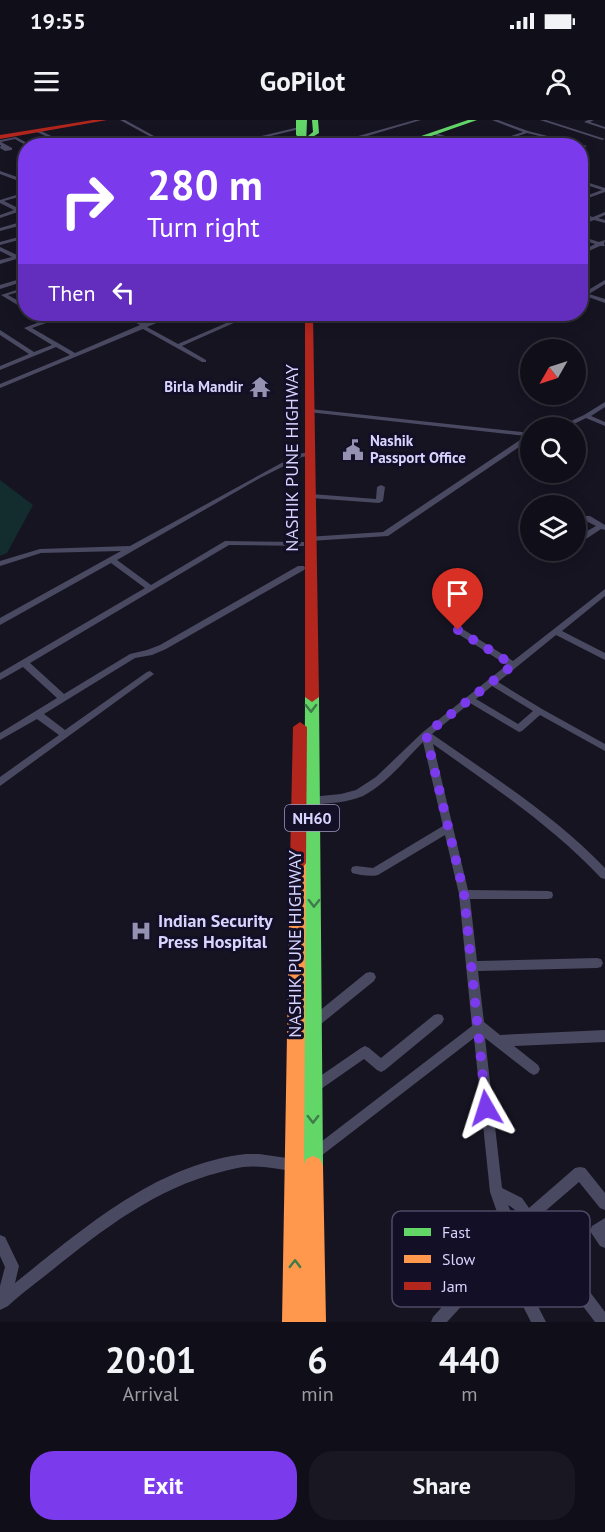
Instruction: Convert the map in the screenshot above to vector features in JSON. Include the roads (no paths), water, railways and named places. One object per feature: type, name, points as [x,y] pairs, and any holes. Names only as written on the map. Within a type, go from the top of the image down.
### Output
[{"type":"main road","points":[[23,138],[86,120]]},
{"type":"main road","points":[[19,138],[38,131],[104,120]]},
{"type":"main road","points":[[305,133],[316,133],[315,120]]},
{"type":"main road","points":[[412,138],[426,126],[474,120]]},
{"type":"main road","points":[[2,144],[18,138]]},
{"type":"main road","points":[[2,144],[18,139]]},
{"type":"main road","name":"NASHIK PUNE HIGHWAY","points":[[294,1322],[306,542],[303,321]]},
{"type":"main road","name":"NASHIK PUNE HIGHWAY","points":[[309,321],[310,411],[305,454],[311,496],[301,568],[302,795],[314,865],[312,1088],[315,1322]]},
{"type":"street","points":[[122,120],[156,138]]},
{"type":"street","points":[[494,120],[549,138]]},
{"type":"street","points":[[542,120],[604,138]]},
{"type":"street","points":[[578,120],[605,128]]},
{"type":"street","points":[[586,122],[592,120]]},
{"type":"street","points":[[361,138],[426,126],[454,138]]},
{"type":"street","points":[[38,131],[53,138]]},
{"type":"street","points":[[509,138],[527,132]]},
{"type":"street","points":[[273,138],[305,133]]},
{"type":"street","points":[[588,145],[604,138]]},
{"type":"street","points":[[2,144],[18,141]]},
{"type":"street","points":[[2,144],[18,145]]},
{"type":"street","points":[[0,172],[18,179]]},
{"type":"street","points":[[588,184],[605,189]]},
{"type":"street","points":[[588,196],[605,189]]},
{"type":"street","points":[[0,201],[18,195]]},
{"type":"street","points":[[0,201],[18,210]]},
{"type":"street","points":[[0,217],[18,210]]},
{"type":"street","points":[[588,222],[605,213]]},
{"type":"street","points":[[588,217],[605,222]]},
{"type":"street","points":[[0,230],[18,224]]},
{"type":"street","points":[[0,244],[18,238]]},
{"type":"street","points":[[588,239],[603,243]]},
{"type":"street","points":[[588,250],[603,243]]},
{"type":"street","points":[[0,249],[16,257]]},
{"type":"street","points":[[0,262],[16,257]]},
{"type":"street","points":[[0,287],[18,282]]},
{"type":"street","points":[[588,290],[605,282]]},
{"type":"street","points":[[18,291],[4,295],[18,303]]},
{"type":"street","points":[[588,295],[605,301]]},
{"type":"street","points":[[46,321],[27,328],[74,355]]},
{"type":"street","points":[[136,321],[204,361]]},
{"type":"street","points":[[0,386],[156,321]]},
{"type":"street","points":[[177,346],[235,321]]},
{"type":"street","points":[[0,332],[34,355]]},
{"type":"street","points":[[0,340],[8,337]]},
{"type":"street","points":[[0,368],[57,345]]},
{"type":"street","points":[[586,416],[605,404]]},
{"type":"street","points":[[310,411],[520,435]]},
{"type":"street","points":[[586,416],[605,424]]},
{"type":"street","points":[[2,672],[24,663],[228,543],[306,542],[385,534],[520,443]]},
{"type":"street","points":[[0,622],[107,561],[305,454]]},
{"type":"street","points":[[311,496],[379,501],[381,487]]},
{"type":"street","points":[[587,518],[603,527]]},
{"type":"street","points":[[586,536],[603,527]]},
{"type":"street","points":[[85,548],[150,588]]},
{"type":"street","points":[[0,564],[40,551],[131,548]]},
{"type":"street","points":[[0,737],[133,656],[163,647],[301,568]]},
{"type":"street","points":[[302,795],[341,798],[359,793],[379,780],[426,734],[605,592]]},
{"type":"street","points":[[458,630],[513,665]]},
{"type":"street","points":[[556,631],[605,657]]},
{"type":"street","points":[[24,663],[63,698]]},
{"type":"street","points":[[0,782],[150,674]]},
{"type":"street","points":[[492,682],[605,747]]},
{"type":"street","points":[[470,699],[519,729],[539,711]]},
{"type":"street","points":[[37,714],[65,735]]},
{"type":"street","points":[[426,734],[464,894],[496,1192],[504,1211]]},
{"type":"street","points":[[426,734],[547,821],[586,854],[605,875]]},
{"type":"street","points":[[356,870],[374,872],[447,829]]},
{"type":"street","points":[[464,894],[548,895]]},
{"type":"street","points":[[471,966],[597,963]]},
{"type":"street","points":[[312,1024],[370,978]]},
{"type":"street","points":[[312,1088],[366,1052],[381,1066],[438,1019]]},
{"type":"street","points":[[478,1026],[534,1069]]},
{"type":"street","points":[[313,1156],[478,1026]]},
{"type":"street","points":[[498,1041],[605,1036]]},
{"type":"street","points":[[1,1302],[121,1208],[178,1178],[241,1161],[296,1165]]},
{"type":"street","points":[[535,1211],[580,1173],[605,1203]]},
{"type":"street","points":[[496,1192],[517,1203],[523,1211]]},
{"type":"street","points":[[605,1225],[597,1231],[605,1241]]},
{"type":"street","points":[[0,1242],[12,1266],[1,1302]]},
{"type":"street","points":[[590,1304],[604,1322]]},
{"type":"street","points":[[438,1322],[452,1307]]},
{"type":"street","points":[[531,1307],[539,1322]]},
{"type":"place","name":"Birla Mandir","points":[[260,387]]},
{"type":"place","name":"Nashik Passport Office","points":[[353,450]]},
{"type":"place","name":"Indian Security Press Hospital","points":[[141,931]]}]
